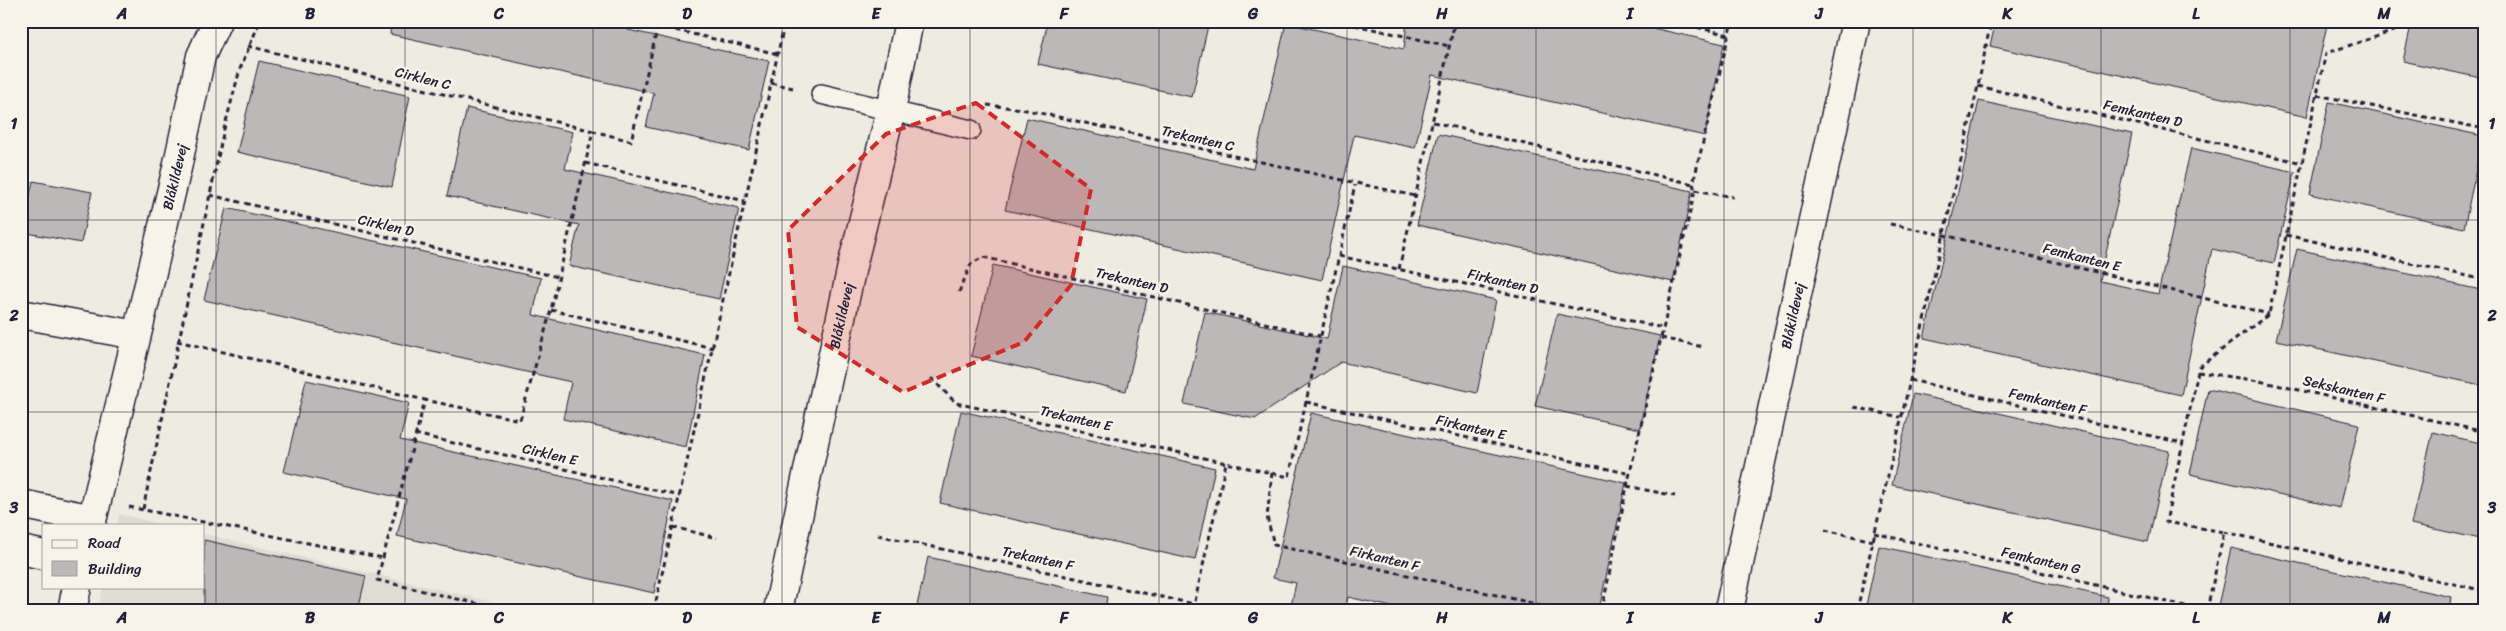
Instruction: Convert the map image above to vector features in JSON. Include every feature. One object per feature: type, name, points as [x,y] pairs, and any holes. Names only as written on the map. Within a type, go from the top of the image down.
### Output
[{"type":"street","name":"Blåkildevej","points":[[21,504],[91,522],[177,168],[201,56],[217,21]]},
{"type":"street","name":"Blåkildevej","points":[[778,610],[852,266],[890,110],[909,21]]},
{"type":"street","name":"Blåkildevej","points":[[1729,610],[1856,21]]},
{"type":"street","points":[[21,314],[136,335]]},
{"type":"street","points":[[21,550],[42,555]]},
{"type":"street","points":[[72,610],[77,588]]},
{"type":"lane","points":[[821,94],[971,130]]},
{"type":"path","points":[[260,21],[248,46],[236,86],[177,341],[142,510],[383,558]]},
{"type":"path","points":[[659,21],[658,26],[778,54]]},
{"type":"path","points":[[654,610],[785,21]]},
{"type":"path","points":[[1337,21],[1449,46]]},
{"type":"path","points":[[1399,269],[1455,21]]},
{"type":"path","points":[[1672,21],[1729,35]]},
{"type":"path","points":[[1602,610],[1627,486],[1732,21]]},
{"type":"path","points":[[1857,610],[1978,86],[1991,21]]},
{"type":"path","points":[[2347,21],[2394,31]]},
{"type":"path","points":[[2394,31],[2396,21]]},
{"type":"path","name":"Cirklen C","points":[[248,46],[632,141],[658,26]]},
{"type":"path","points":[[2394,31],[2326,53],[2269,314],[2199,367],[2166,522],[2224,532],[2485,591]]},
{"type":"path","name":"Femkanten D","points":[[1978,86],[2302,163]]},
{"type":"path","points":[[2317,95],[2485,129]]},
{"type":"path","name":"Trekanten C","points":[[986,105],[1022,109],[1355,185],[1415,196]]},
{"type":"path","points":[[1433,122],[1694,184]]},
{"type":"path","points":[[177,341],[425,400],[520,420],[551,310],[593,131]]},
{"type":"path","points":[[585,163],[745,201]]},
{"type":"path","points":[[1272,473],[1289,477],[1355,185]]},
{"type":"path","points":[[1695,190],[1733,197]]},
{"type":"path","name":"Cirklen D","points":[[210,195],[558,277]]},
{"type":"path","name":"Femkanten E","points":[[1890,224],[1944,235],[2269,314]]},
{"type":"path","points":[[2286,235],[2485,280]]},
{"type":"path","name":"Firkanten D","points":[[1339,256],[1663,328]]},
{"type":"path","name":"Trekanten D","points":[[960,292],[971,264],[983,257],[1320,336]]},
{"type":"path","points":[[551,310],[713,348]]},
{"type":"path","points":[[1660,338],[1703,347]]},
{"type":"path","name":"Sekskanten F","points":[[2198,372],[2259,381],[2485,432]]},
{"type":"path","name":"Trekanten E","points":[[930,378],[956,402],[1272,473]]},
{"type":"path","name":"Femkanten F","points":[[1910,380],[2182,443]]},
{"type":"path","points":[[425,400],[377,580],[504,610]]},
{"type":"path","name":"Firkanten E","points":[[1306,402],[1631,474]]},
{"type":"path","points":[[1854,407],[1900,418]]},
{"type":"path","name":"Cirklen E","points":[[416,434],[680,496]]},
{"type":"path","points":[[1193,610],[1226,463]]},
{"type":"path","name":"Firkanten F","points":[[1272,473],[1267,517],[1274,545],[1563,610]]},
{"type":"path","points":[[1627,486],[1675,496]]},
{"type":"path","points":[[673,527],[717,538]]},
{"type":"path","points":[[1825,530],[1873,541]]},
{"type":"path","points":[[2207,610],[2224,532]]},
{"type":"path","name":"Femkanten G","points":[[1874,533],[2202,610]]},
{"type":"path","name":"Trekanten F","points":[[878,535],[1194,604]]},
{"type":"highlighted area","points":[[976,103],[1091,189],[1071,285],[1024,342],[903,392],[797,327],[788,230],[886,134]]},
{"type":"shaded area","points":[[119,514],[160,524],[117,524]]},
{"type":"shaded area","points":[[205,534],[527,610],[98,610],[103,588],[205,588]]},
{"type":"building","points":[[391,21],[630,21],[628,30],[769,61],[749,150],[646,127],[654,93],[390,34]]},
{"type":"building","points":[[1048,21],[1209,21],[1192,97],[1038,64]]},
{"type":"building","points":[[1407,21],[1621,21],[1724,44],[1705,136],[1432,75],[1415,148],[1354,135],[1322,280],[1005,210],[1027,118],[1253,169],[1286,23],[1404,49]]},
{"type":"building","points":[[1996,21],[2311,21],[2327,25],[2307,117],[1990,46]]},
{"type":"building","points":[[2412,21],[2485,21],[2485,79],[2403,61]]},
{"type":"building","points":[[259,61],[410,96],[392,187],[237,152]]},
{"type":"building","points":[[1979,101],[2132,134],[2100,281],[2158,294],[2191,148],[2295,172],[2274,263],[2212,249],[2181,395],[1924,338]]},
{"type":"building","points":[[2329,102],[2483,136],[2464,228],[2310,194]]},
{"type":"building","points":[[467,108],[573,132],[565,169],[739,208],[719,299],[569,266],[579,225],[447,196]]},
{"type":"building","points":[[1438,134],[1692,191],[1673,282],[1417,225]]},
{"type":"building","points":[[33,181],[92,192],[81,243],[22,232]]},
{"type":"building","points":[[226,208],[541,278],[533,315],[705,355],[686,447],[563,419],[571,382],[204,300]]},
{"type":"building","points":[[2297,249],[2485,291],[2485,386],[2276,340]]},
{"type":"building","points":[[993,265],[1147,299],[1126,391],[971,356]]},
{"type":"building","points":[[1343,266],[1496,300],[1477,393],[1341,362],[1255,419],[1184,404],[1205,312],[1327,339]]},
{"type":"building","points":[[1557,314],[1660,336],[1640,429],[1535,406]]},
{"type":"building","points":[[306,380],[409,403],[400,440],[673,501],[654,593],[397,536],[406,499],[284,472]]},
{"type":"building","points":[[2208,389],[2359,424],[2340,508],[2190,474]]},
{"type":"building","points":[[1913,394],[2169,451],[2148,542],[1892,485]]},
{"type":"building","points":[[961,411],[1215,468],[1195,560],[940,503]]},
{"type":"building","points":[[1311,413],[1626,483],[1599,610],[1405,610],[1348,597],[1345,610],[1290,610],[1296,583],[1273,578]]},
{"type":"building","points":[[2433,432],[2485,444],[2485,540],[2411,524]]},
{"type":"building","points":[[205,540],[366,576],[358,610],[204,610]]},
{"type":"building","points":[[1879,546],[2108,597],[2107,610],[1865,610]]},
{"type":"building","points":[[2231,548],[2451,597],[2449,610],[2217,610]]},
{"type":"building","points":[[928,557],[1107,597],[1105,610],[916,610]]}]
